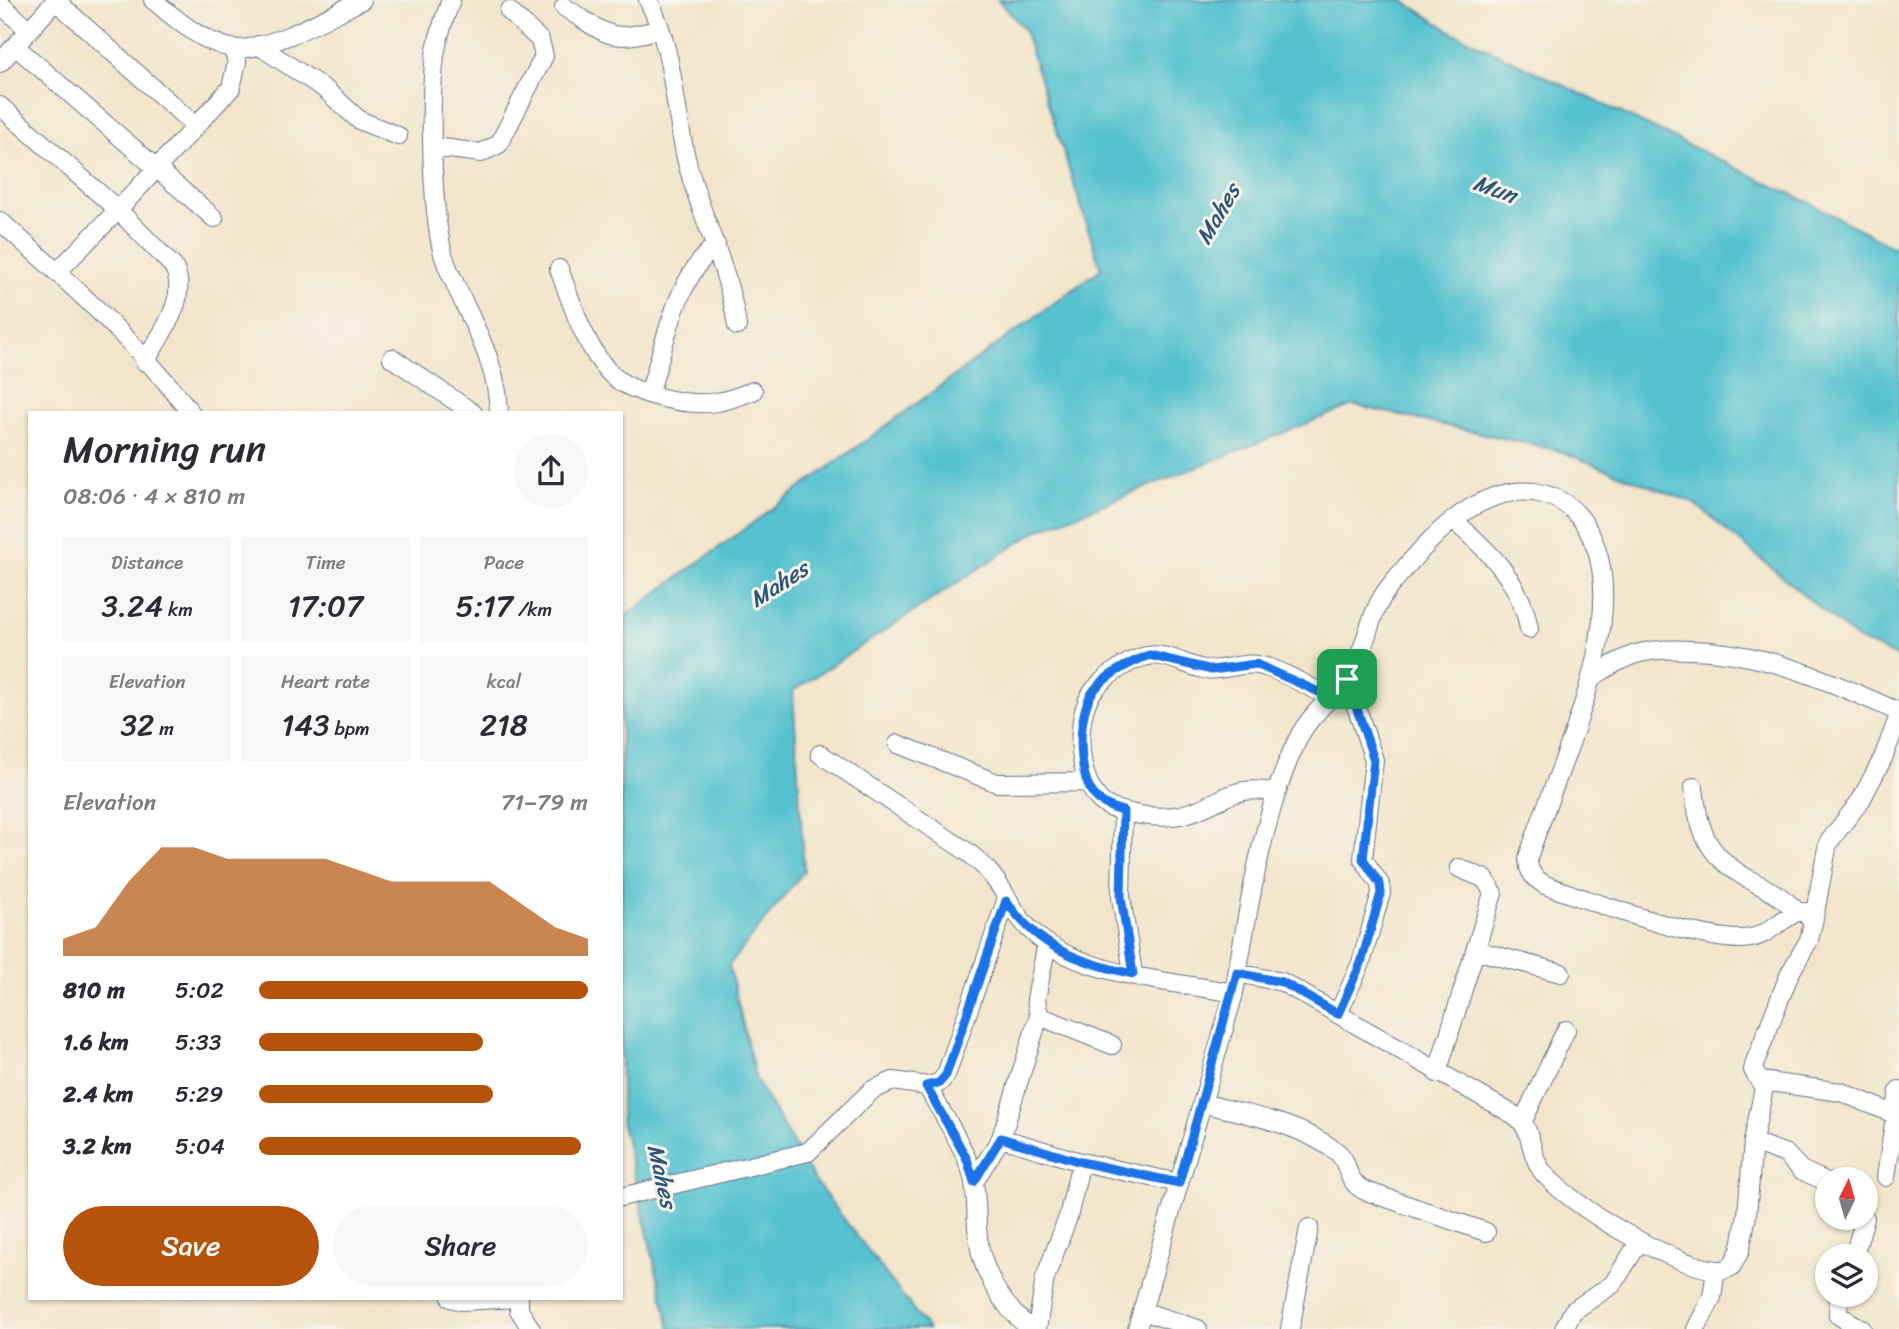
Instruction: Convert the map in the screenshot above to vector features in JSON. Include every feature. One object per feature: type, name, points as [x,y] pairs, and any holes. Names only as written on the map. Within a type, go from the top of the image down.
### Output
[{"type":"street","points":[[0,63],[56,0],[194,125]]},
{"type":"street","points":[[153,0],[185,27],[233,49],[258,45],[325,21],[362,0]]},
{"type":"street","points":[[451,0],[435,54],[434,147],[438,225],[445,260],[490,365],[499,411]]},
{"type":"street","points":[[648,0],[658,29],[687,164],[732,290],[737,326]]},
{"type":"street","points":[[0,5],[29,30]]},
{"type":"street","points":[[564,7],[612,37],[624,38],[658,29]]},
{"type":"street","points":[[434,147],[481,153],[499,144],[544,56],[540,40],[509,11]]},
{"type":"street","points":[[258,45],[327,90],[359,120],[398,135]]},
{"type":"street","points":[[15,46],[214,218]]},
{"type":"street","points":[[57,272],[118,211],[194,125],[231,88],[237,62],[233,49]]},
{"type":"street","points":[[0,106],[118,211],[173,266],[179,276],[176,305],[145,362]]},
{"type":"street","points":[[0,221],[57,272],[171,387],[189,411]]},
{"type":"street","points":[[649,394],[685,285],[704,255],[716,246]]},
{"type":"street","points":[[559,269],[585,335],[608,372],[624,384],[649,394],[693,403],[716,402],[753,391]]},
{"type":"street","points":[[393,358],[470,411]]},
{"type":"street","points":[[1137,1329],[1234,993],[1276,793],[1302,730],[1347,679],[1385,592],[1453,520],[1474,505],[1516,492],[1549,496],[1573,508],[1592,536],[1602,570],[1604,609],[1591,678],[1528,858],[1528,870],[1534,878],[1545,885],[1628,913],[1732,940],[1753,938],[1797,912],[1805,912],[1813,923]]},
{"type":"street","points":[[1453,520],[1498,563],[1513,585],[1529,629]]},
{"type":"street","points":[[1566,1030],[1523,1121],[1534,1157],[1550,1180],[1639,1242],[1716,1270],[1731,1267],[1740,1251],[1747,1215],[1753,1142],[1764,1097],[1761,1081],[1754,1070],[1758,1051],[1790,973],[1809,940],[1828,843],[1861,800],[1884,758],[1899,714],[1814,674],[1765,658],[1718,650],[1676,649],[1633,655],[1591,678]]},
{"type":"street","points":[[1276,793],[1257,789],[1241,790],[1182,815],[1162,817],[1123,811],[1101,801],[1086,782],[1080,730],[1093,691],[1131,662],[1149,655],[1212,670],[1256,664],[1330,697]]},
{"type":"street","points":[[1338,1014],[1361,963],[1381,893],[1380,884],[1363,859],[1373,772],[1372,749],[1347,679]]},
{"type":"street","points":[[898,744],[997,783],[1086,782]]},
{"type":"street","points":[[820,754],[969,853],[990,872],[1019,919],[1047,943],[1068,955],[1133,974],[1234,993]]},
{"type":"street","points":[[1694,787],[1698,823],[1715,853],[1739,873],[1778,894],[1797,912]]},
{"type":"street","points":[[1123,811],[1121,897],[1133,974]]},
{"type":"street","points":[[1437,1073],[1493,893],[1485,879],[1459,868]]},
{"type":"street","points":[[623,1197],[808,1152],[872,1090],[893,1081],[926,1086],[939,1083],[946,1075],[1006,901]]},
{"type":"street","points":[[974,1182],[1001,1138],[1039,1016],[1036,999],[1047,943]]},
{"type":"street","points":[[1475,950],[1561,973]]},
{"type":"street","points":[[1237,973],[1282,982],[1523,1121]]},
{"type":"street","points":[[1039,1016],[1074,1033],[1112,1045]]},
{"type":"street","points":[[1761,1081],[1841,1092],[1894,1114]]},
{"type":"street","points":[[926,1086],[967,1159],[974,1182],[980,1249],[996,1292],[1009,1312],[1031,1329]]},
{"type":"street","points":[[1886,1177],[1899,1090]]},
{"type":"street","points":[[1202,1103],[1300,1129],[1339,1153],[1352,1183],[1363,1190],[1486,1232]]},
{"type":"street","points":[[1001,1138],[1081,1162],[1179,1183]]},
{"type":"street","points":[[1753,1142],[1786,1154],[1801,1170],[1815,1176]]},
{"type":"street","points":[[1037,1329],[1045,1278],[1068,1217],[1081,1162]]},
{"type":"street","points":[[1290,1329],[1310,1228]]},
{"type":"street","points":[[1564,1329],[1573,1311],[1613,1284],[1639,1242]]},
{"type":"street","points":[[1696,1329],[1715,1289],[1716,1270]]},
{"type":"street","points":[[458,1300],[480,1300]]},
{"type":"street","points":[[519,1300],[519,1310],[531,1329]]},
{"type":"street","points":[[1838,1307],[1838,1315],[1862,1329]]},
{"type":"street","points":[[1142,1311],[1198,1329]]},
{"type":"water","points":[[998,0],[1402,0],[1454,33],[1812,204],[1899,250],[1899,658],[1857,639],[1694,503],[1557,450],[1353,405],[1036,531],[793,691],[804,871],[729,965],[756,1080],[815,1181],[928,1329],[670,1329],[623,1129],[623,618],[1101,269],[1024,29]]},
{"type":"route","points":[[1149,655],[1212,670],[1256,664],[1330,697],[1347,679],[1374,760],[1363,859],[1380,884],[1381,893],[1361,963],[1338,1014],[1282,982],[1237,973],[1234,993],[1179,1183],[1081,1162],[1001,1138],[974,1182],[967,1159],[926,1086],[939,1083],[946,1075],[1006,901],[1019,919],[1039,938],[1068,955],[1133,974],[1121,897],[1123,811],[1109,807],[1093,795],[1086,782],[1080,730],[1093,691],[1112,674],[1149,655]]},
{"type":"water label","name":"Mun","points":[[1495,189]]},
{"type":"water label","name":"Mahes","points":[[1218,214]]},
{"type":"water label","name":"Mahes","points":[[779,584]]},
{"type":"water label","name":"Mahes","points":[[662,1176]]}]
